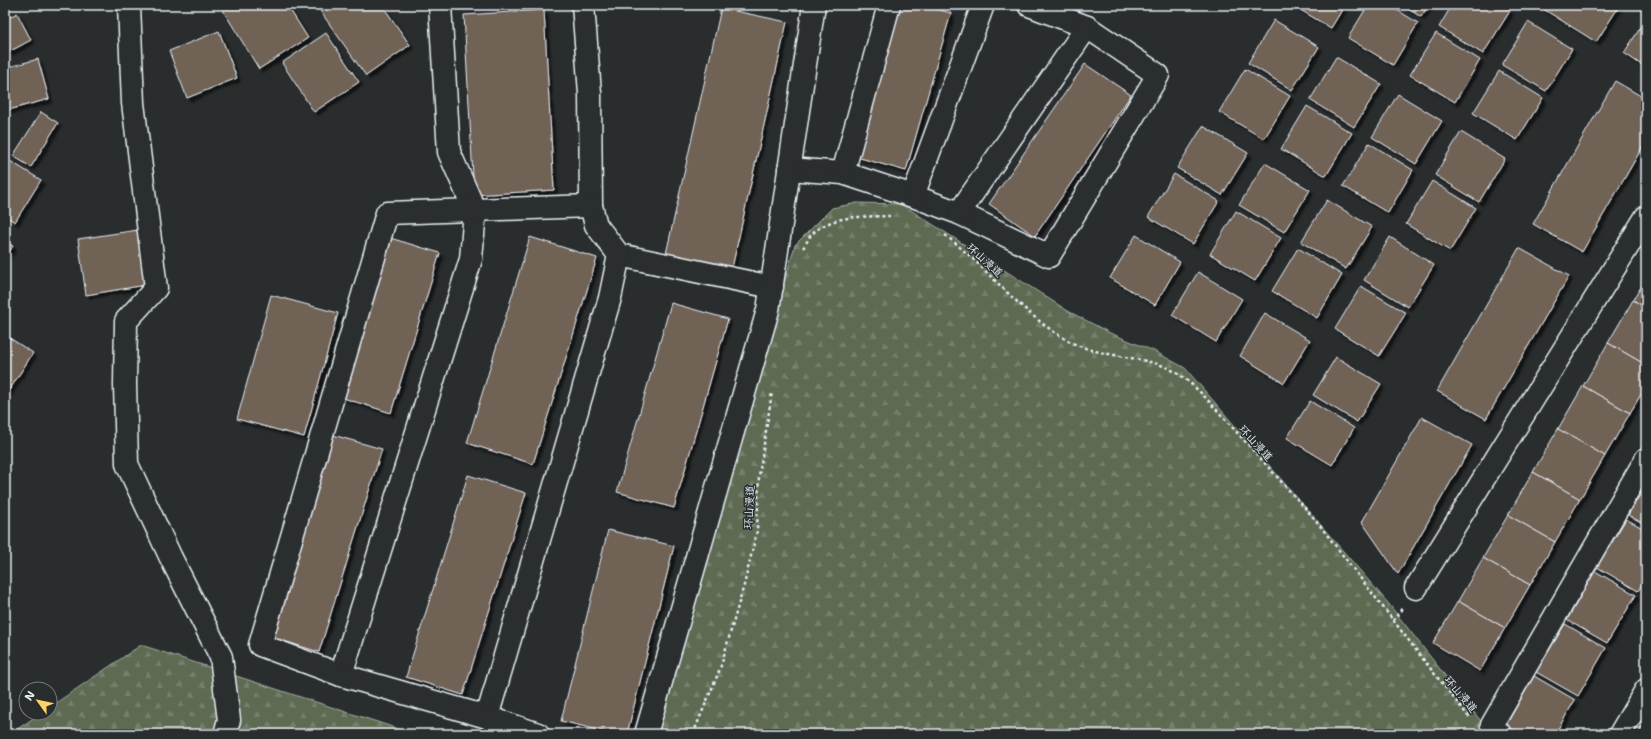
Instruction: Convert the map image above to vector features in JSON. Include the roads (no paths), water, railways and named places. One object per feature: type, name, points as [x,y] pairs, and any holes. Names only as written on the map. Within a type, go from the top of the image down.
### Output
[{"type":"street","points":[[129,5],[133,103],[156,288],[126,321],[125,384],[127,464],[171,558],[221,657],[229,720],[225,734]]},
{"type":"street","points":[[341,675],[471,259],[475,211],[449,152],[440,5]]},
{"type":"street","points":[[583,5],[590,93],[592,206],[596,224],[619,255],[772,287]]},
{"type":"street","points":[[646,734],[768,310],[814,5]]},
{"type":"street","points":[[843,174],[889,5]]},
{"type":"street","points":[[913,196],[983,5]]},
{"type":"street","points":[[789,169],[843,174],[913,196],[959,214],[1049,256],[1158,75],[1087,27],[1030,5]]},
{"type":"street","points":[[959,214],[1087,27]]},
{"type":"street","points":[[538,734],[487,717],[341,675],[260,645],[387,213],[592,206]]},
{"type":"street","points":[[1416,588],[1644,225]]},
{"type":"street","points":[[487,717],[610,298],[619,255]]},
{"type":"street","points":[[1500,734],[1492,725],[1646,459]]},
{"type":"street","points":[[1620,734],[1646,690]]}]
